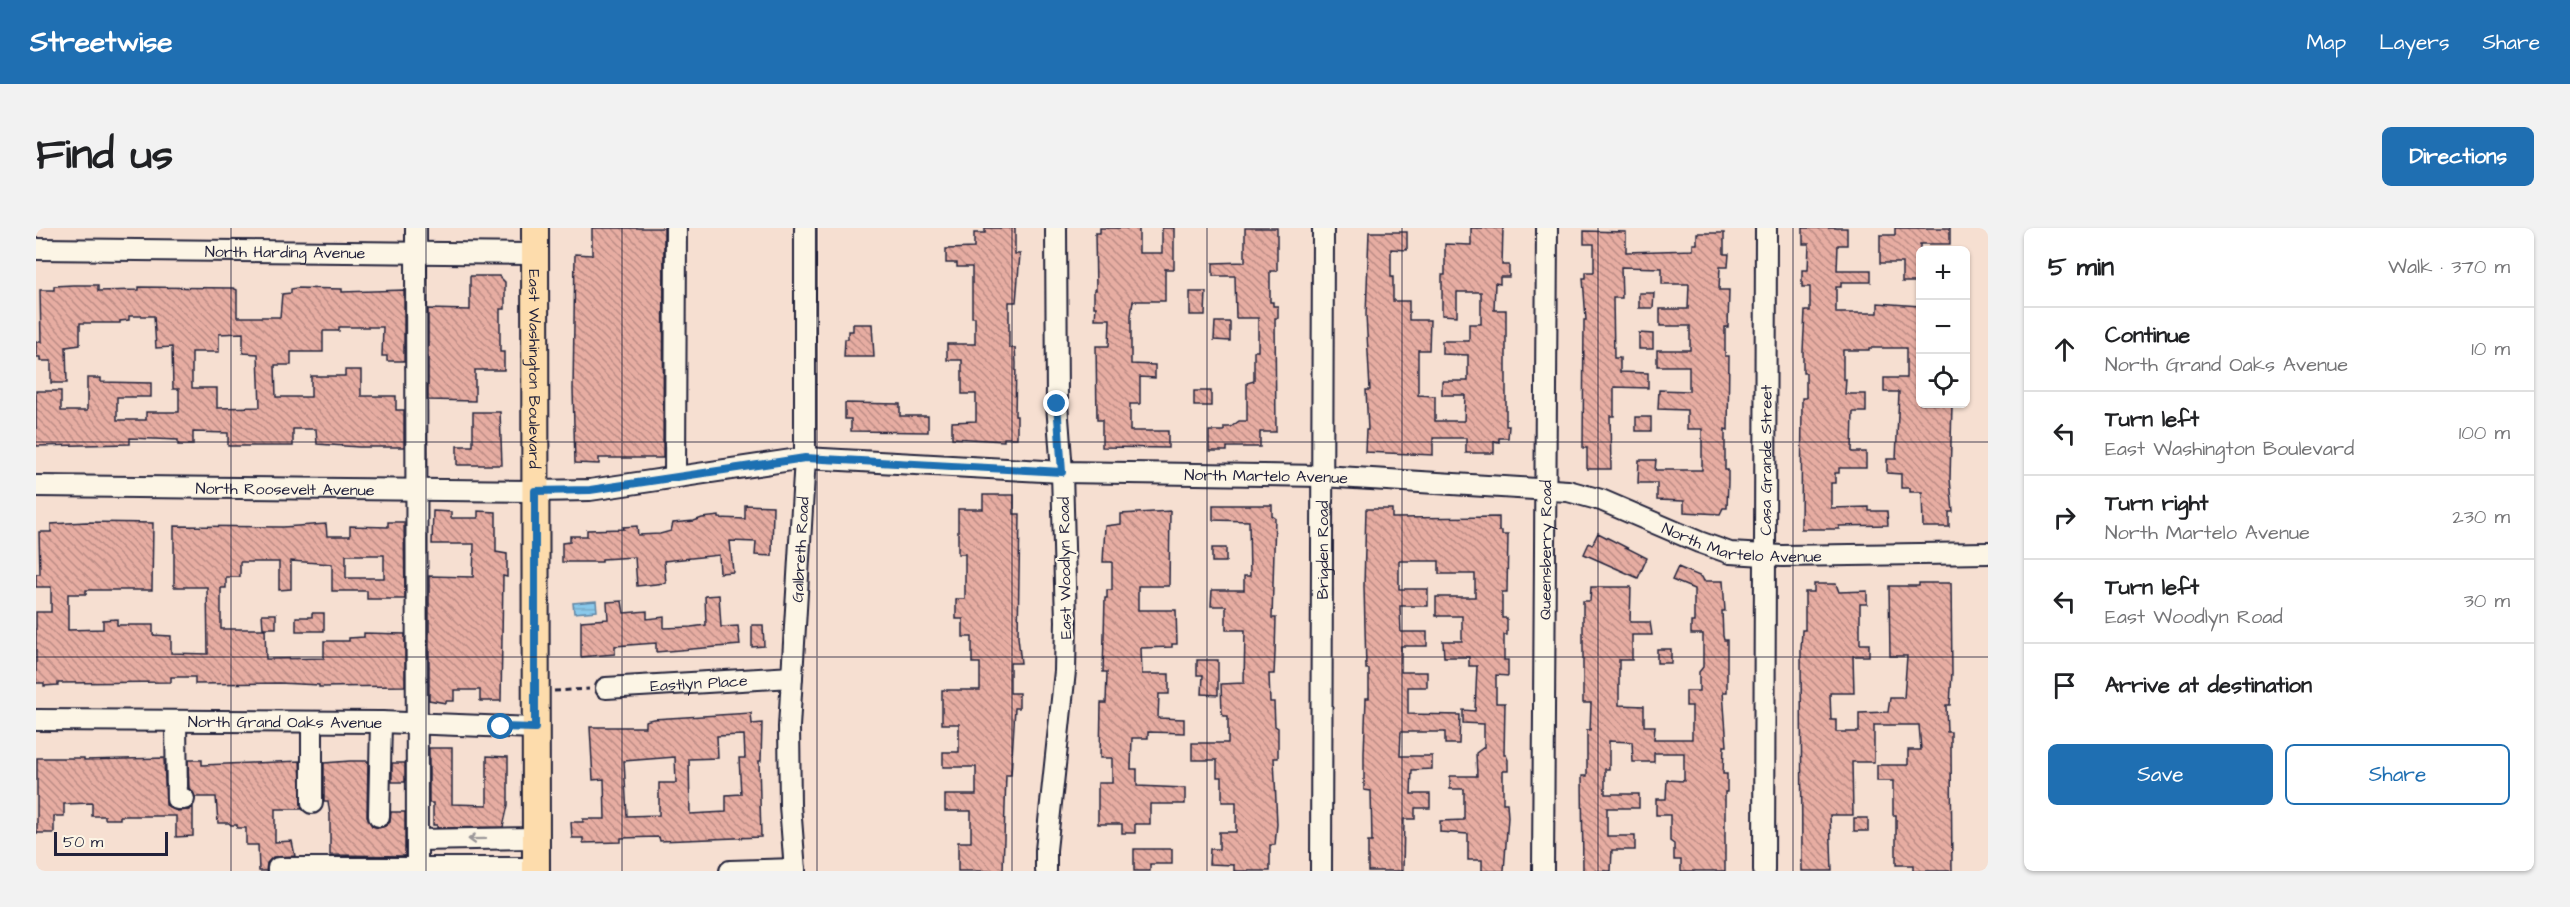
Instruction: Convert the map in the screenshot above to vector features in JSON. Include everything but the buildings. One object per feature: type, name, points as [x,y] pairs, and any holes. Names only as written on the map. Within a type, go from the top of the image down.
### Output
[{"type":"main road","name":"East Washington Boulevard","points":[[535,228],[536,870]]},
{"type":"street","points":[[416,228],[417,867]]},
{"type":"street","points":[[675,477],[676,228]]},
{"type":"street","name":"Galbreth Road","points":[[795,870],[790,805],[789,727],[805,458],[805,228]]},
{"type":"street","name":"East Woodlyn Road","points":[[1046,871],[1046,850],[1065,670],[1066,621],[1062,472],[1057,404],[1056,228]]},
{"type":"street","name":"Brigden Road","points":[[1321,871],[1323,228]]},
{"type":"street","name":"Queensberry Road","points":[[1543,871],[1547,228]]},
{"type":"street","name":"Casa Grande Street","points":[[1764,871],[1766,228]]},
{"type":"street","name":"North Harding Avenue","points":[[36,249],[535,254]]},
{"type":"street","name":"North Martelo Avenue","points":[[535,491],[590,490],[805,458],[1062,472],[1322,476],[1568,491],[1600,500],[1730,553],[1782,556],[1988,553]]},
{"type":"street","name":"North Roosevelt Avenue","points":[[36,486],[535,491]]},
{"type":"street","name":"Eastlyn Place","points":[[606,688],[792,677]]},
{"type":"street","name":"North Grand Oaks Avenue","points":[[36,720],[381,722],[535,728]]},
{"type":"street","points":[[176,722],[177,799],[184,799]]},
{"type":"street","points":[[312,722],[312,803]]},
{"type":"street","points":[[379,816],[381,722]]},
{"type":"street","points":[[417,840],[536,838]]},
{"type":"street","points":[[278,871],[278,868],[417,867],[536,870]]},
{"type":"street","points":[[730,871],[795,870]]},
{"type":"path","points":[[535,692],[606,688]]},
{"type":"water","points":[[596,601],[597,611],[574,613],[573,603]]},
{"type":"route","points":[[501,727],[535,728],[535,491],[590,490],[805,458],[1062,472],[1057,404]]}]
